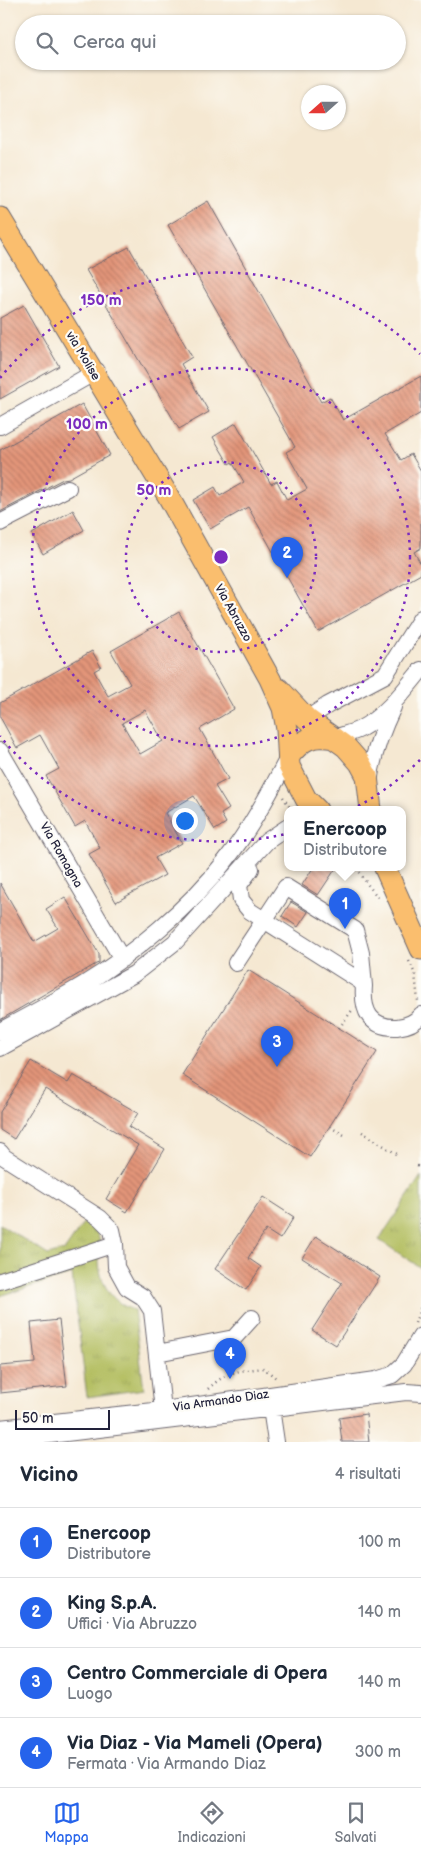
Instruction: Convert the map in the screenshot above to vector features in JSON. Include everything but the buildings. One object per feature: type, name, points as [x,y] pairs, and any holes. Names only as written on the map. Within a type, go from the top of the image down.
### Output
[{"type":"main road","name":"via Molise","points":[[0,218],[95,372],[167,494]]},
{"type":"main road","name":"Via Abruzzo","points":[[167,494],[270,679],[283,708],[289,766],[297,784],[306,799],[313,806]]},
{"type":"main road","name":"Via Abruzzo","points":[[270,679],[307,719],[334,738],[360,763],[367,776],[371,806]]},
{"type":"main road","points":[[289,756],[307,739],[322,736],[334,738]]},
{"type":"main road","points":[[362,806],[366,800],[369,788]]},
{"type":"main road","points":[[378,871],[387,897],[414,953]]},
{"type":"main road","points":[[384,871],[387,897]]},
{"type":"street","points":[[0,426],[95,372]]},
{"type":"street","points":[[0,523],[68,488]]},
{"type":"street","points":[[307,719],[328,705],[385,675],[421,618]]},
{"type":"street","points":[[334,738],[359,729],[373,720],[396,701],[421,670]]},
{"type":"street","points":[[369,788],[372,761],[383,728],[396,701]]},
{"type":"street","name":"Via Romagna","points":[[0,750],[122,959]]},
{"type":"street","points":[[0,1031],[83,985],[122,959],[200,891],[225,862],[262,806],[289,756]]},
{"type":"street","points":[[0,1048],[134,974],[175,942],[266,841],[284,830]]},
{"type":"street","points":[[266,841],[251,869],[239,886],[241,900],[250,911],[360,981],[364,986]]},
{"type":"street","points":[[236,962],[286,887],[355,930],[361,953],[364,986],[363,998],[368,1015],[373,1022],[387,1028],[403,1027],[416,1021],[419,1010]]},
{"type":"street","points":[[0,1152],[100,1218],[112,1230],[116,1244],[116,1267],[127,1287],[144,1297],[152,1311],[163,1410]]},
{"type":"street","points":[[0,1281],[116,1244]]},
{"type":"street","points":[[158,1353],[234,1338],[252,1318]]},
{"type":"street","name":"Via Armando Diaz","points":[[0,1428],[163,1410],[376,1380],[392,1375],[404,1364],[421,1336]]},
{"type":"street","name":"Via Armando Diaz","points":[[0,1441],[406,1392],[421,1393]]},
{"type":"street","points":[[271,1408],[276,1442]]},
{"type":"path","points":[[359,871],[379,898],[387,897]]},
{"type":"path","points":[[414,953],[419,1010]]},
{"type":"path","points":[[339,1028],[352,1009],[365,1005]]},
{"type":"path","points":[[330,1127],[346,1136]]},
{"type":"path","points":[[362,1132],[400,1156]]},
{"type":"path","points":[[421,1213],[421,1229]]},
{"type":"green space","points":[[421,1176],[421,1268],[379,1240]]},
{"type":"green space","points":[[85,1221],[94,1229],[99,1238],[100,1268],[104,1283],[113,1297],[126,1307],[134,1310],[144,1389],[87,1397],[72,1274],[0,1296],[0,1224],[48,1255],[65,1250]]},
{"type":"place","name":"King S.p.A.","points":[[287,578]]},
{"type":"place","name":"Enercoop","points":[[345,929]]},
{"type":"place","name":"Centro Commerciale di Opera","points":[[277,1067]]},
{"type":"place","name":"Via Diaz - Via Mameli (Opera)","points":[[230,1379]]}]
